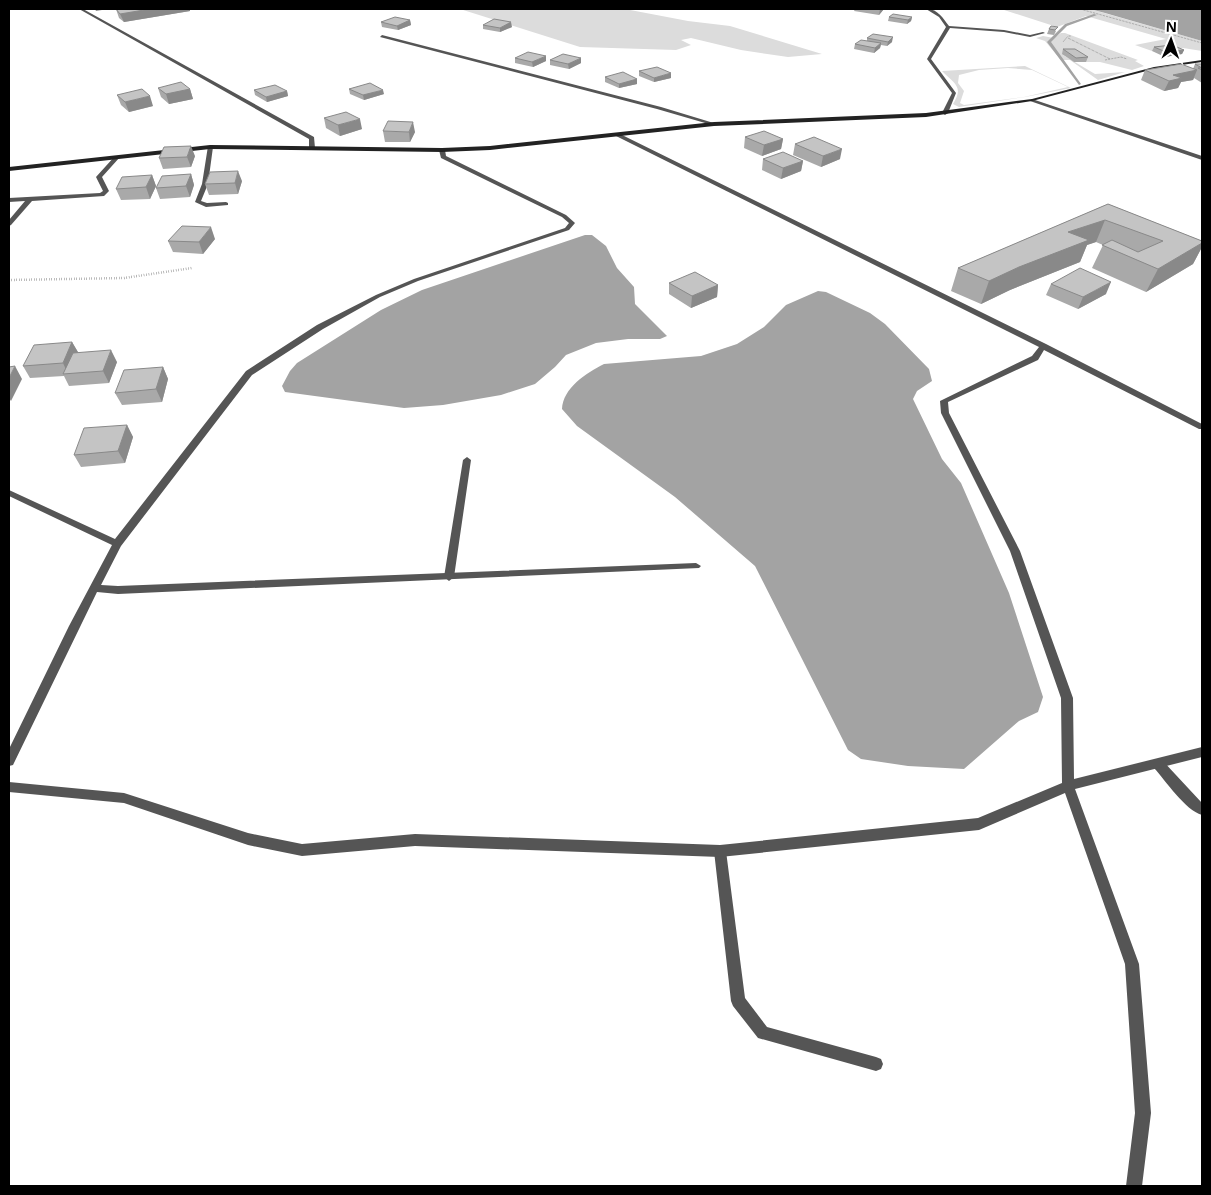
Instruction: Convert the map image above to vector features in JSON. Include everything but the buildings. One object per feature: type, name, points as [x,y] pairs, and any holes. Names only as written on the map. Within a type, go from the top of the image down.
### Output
[{"type":"street","points":[[81,9],[312,138],[312,148]]},
{"type":"street","points":[[928,9],[940,16],[948,27],[1004,31],[1030,36],[1043,33]]},
{"type":"street","points":[[945,113],[954,92],[929,59],[948,27]]},
{"type":"street","points":[[382,36],[641,103],[714,124]]},
{"type":"street","points":[[9,169],[210,147],[442,150],[490,148],[714,124],[945,113],[1032,100],[1147,70],[1202,61]]},
{"type":"street","points":[[1032,100],[1202,158]]},
{"type":"street","points":[[616,134],[1202,427]]},
{"type":"street","points":[[210,147],[205,184],[198,202],[206,205],[226,204]]},
{"type":"street","points":[[9,761],[74,626],[117,544],[249,373],[320,327],[378,296],[416,280],[567,229],[572,223],[564,216],[443,157],[442,150]]},
{"type":"street","points":[[9,200],[102,195],[106,191],[100,177],[117,157]]},
{"type":"street","points":[[9,224],[29,200]]},
{"type":"street","points":[[1043,346],[1035,358],[944,401],[945,413],[1015,551],[1067,698],[1068,786],[1132,964],[1143,1113],[1134,1186]]},
{"type":"street","points":[[449,577],[467,460]]},
{"type":"street","points":[[9,493],[117,544]]},
{"type":"street","points":[[95,588],[118,590],[696,566]]},
{"type":"street","points":[[9,788],[124,798],[248,839],[302,850],[415,840],[720,851],[979,824],[1068,786],[1202,752]]},
{"type":"street","points":[[1158,764],[1191,801],[1202,810]]},
{"type":"street","points":[[720,851],[738,1001],[763,1032],[876,1064]]},
{"type":"path","points":[[1080,9],[1202,43]]},
{"type":"path","points":[[1063,42],[1068,36],[1071,36]]},
{"type":"path","points":[[1068,38],[1110,59]]},
{"type":"path","points":[[1105,60],[1121,57]]},
{"type":"path","points":[[9,280],[138,278],[192,268]]},
{"type":"shaded area","points":[[460,9],[625,9],[688,21],[730,26],[822,54],[788,57],[741,50],[691,38],[681,40],[691,45],[676,50],[580,47]]},
{"type":"shaded area","points":[[1001,9],[1090,9],[1202,41],[1202,51],[1183,48],[1152,51],[1135,45],[1166,39],[1086,16],[1057,27]]},
{"type":"shaded area","points":[[1090,9],[1202,9],[1202,41],[1105,13]]},
{"type":"shaded area","points":[[1061,33],[1138,60],[1135,61],[1144,66],[1132,70],[1100,62],[1086,62],[1063,55],[1095,74],[1125,72],[1098,80],[1070,60],[1061,60],[1045,41],[1036,38],[1043,36],[1054,38]]},
{"type":"shaded area","points":[[1025,66],[1071,88],[1025,97],[959,107],[953,104],[958,90],[942,71]],"holes":[[[1008,68],[1032,70],[1068,87],[1024,97],[964,105],[960,103],[964,91],[958,83],[959,75],[979,70]]]},
{"type":"shaded area","points":[[585,235],[592,235],[606,246],[617,268],[634,287],[635,304],[667,336],[660,339],[628,339],[596,343],[566,355],[535,384],[501,395],[443,405],[404,408],[285,392],[282,386],[297,363],[381,310],[422,290]]},
{"type":"shaded area","points":[[818,291],[826,292],[870,313],[885,324],[929,369],[932,381],[917,391],[913,399],[942,459],[961,483],[1009,593],[1043,697],[1038,712],[1019,721],[964,769],[908,766],[861,759],[848,750],[755,566],[675,497],[577,426],[562,409],[566,394],[571,388],[583,377],[604,364],[701,356],[737,344],[764,327],[786,305]]},
{"type":"waterway","points":[[1079,84],[1049,42],[1066,25],[1095,15]]}]
